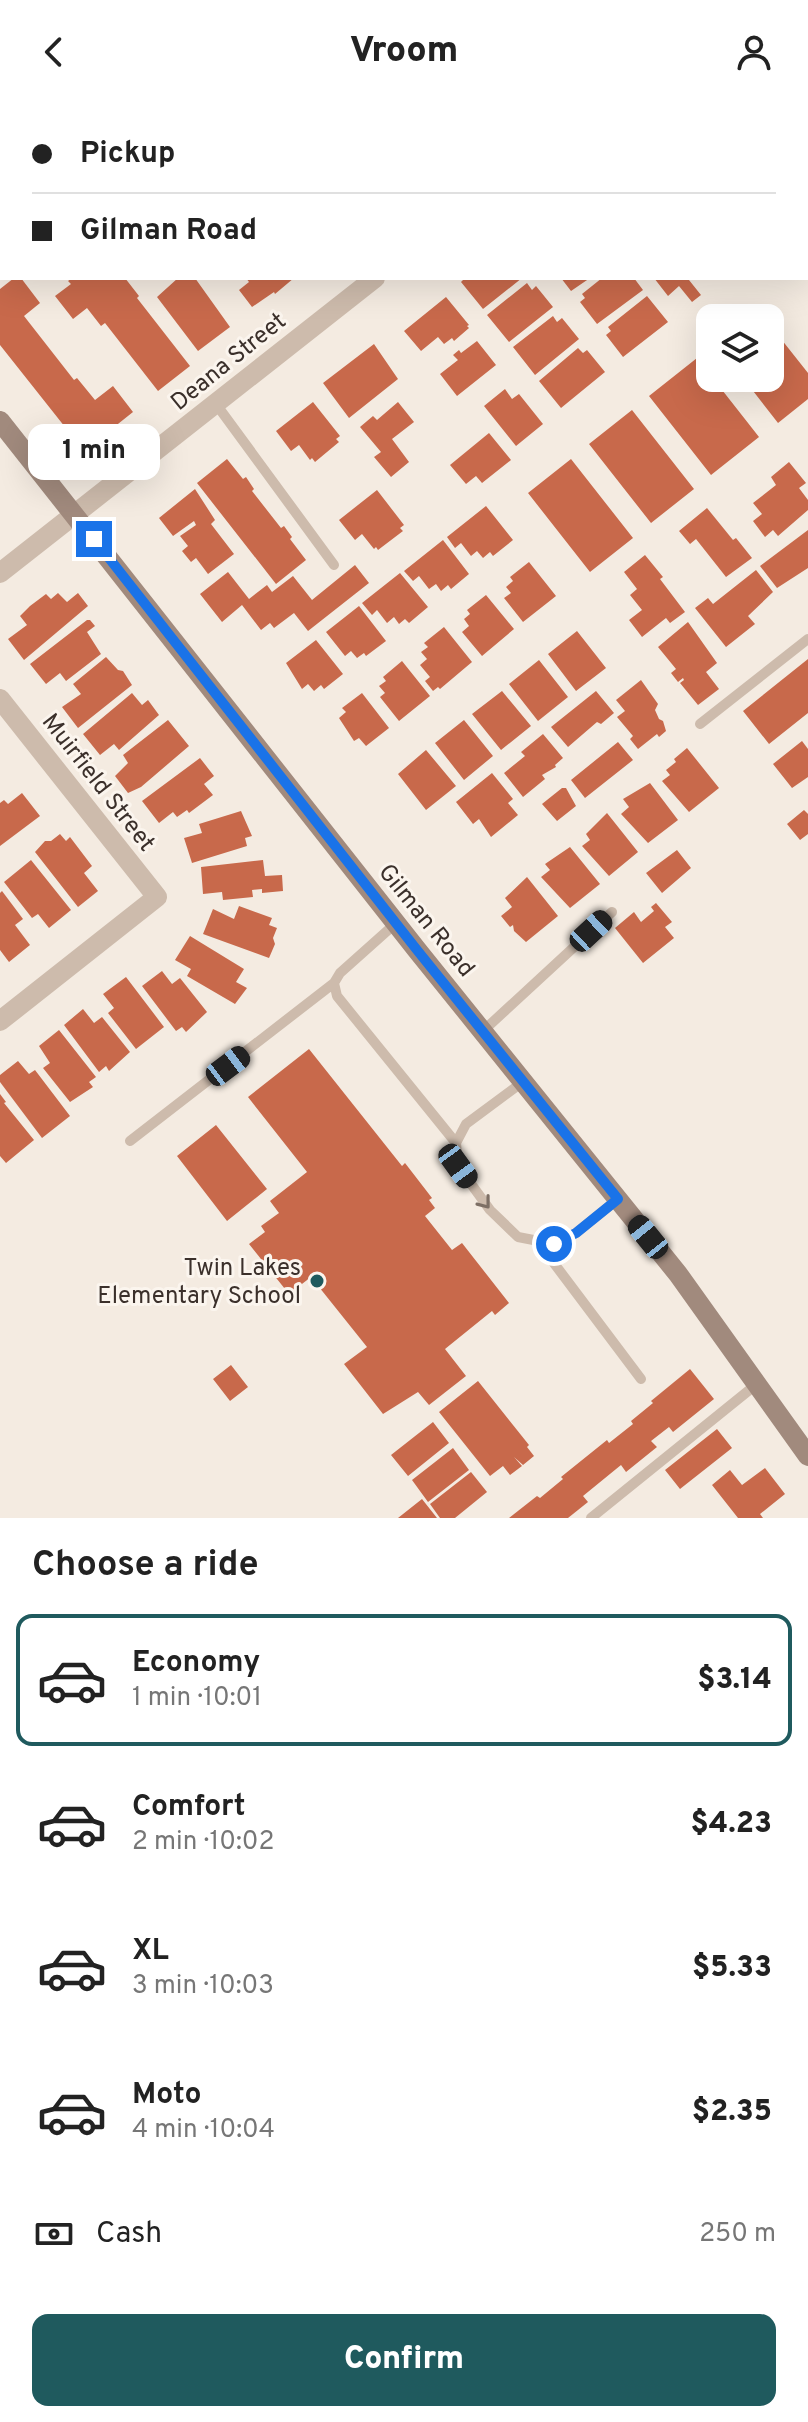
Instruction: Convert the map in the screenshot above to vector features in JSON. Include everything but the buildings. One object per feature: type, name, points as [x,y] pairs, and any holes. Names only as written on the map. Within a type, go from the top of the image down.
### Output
[{"type":"street","name":"Deana Street","points":[[0,573],[372,280]]},
{"type":"street","name":"Gilman Road","points":[[0,421],[678,1274],[758,1383],[802,1432],[808,1456]]},
{"type":"street","name":"Muirfield Street","points":[[0,699],[157,897],[0,1021]]},
{"type":"lane","points":[[216,404],[334,565]]},
{"type":"lane","points":[[700,724],[808,639]]},
{"type":"lane","points":[[483,1031],[612,912]]},
{"type":"lane","points":[[130,1141],[334,983],[340,973],[396,923]]},
{"type":"lane","points":[[334,983],[337,996],[456,1143]]},
{"type":"lane","points":[[524,1081],[466,1124],[456,1143],[458,1166],[490,1210],[518,1237],[554,1244],[576,1233],[618,1199]]},
{"type":"lane","points":[[538,1242],[641,1379]]},
{"type":"lane","points":[[591,1518],[758,1383]]},
{"type":"place","name":"Twin Lakes Elementary School","points":[[317,1281]]},
{"type":"route","points":[[94,539],[417,950],[618,1199],[576,1233],[554,1244]]}]
